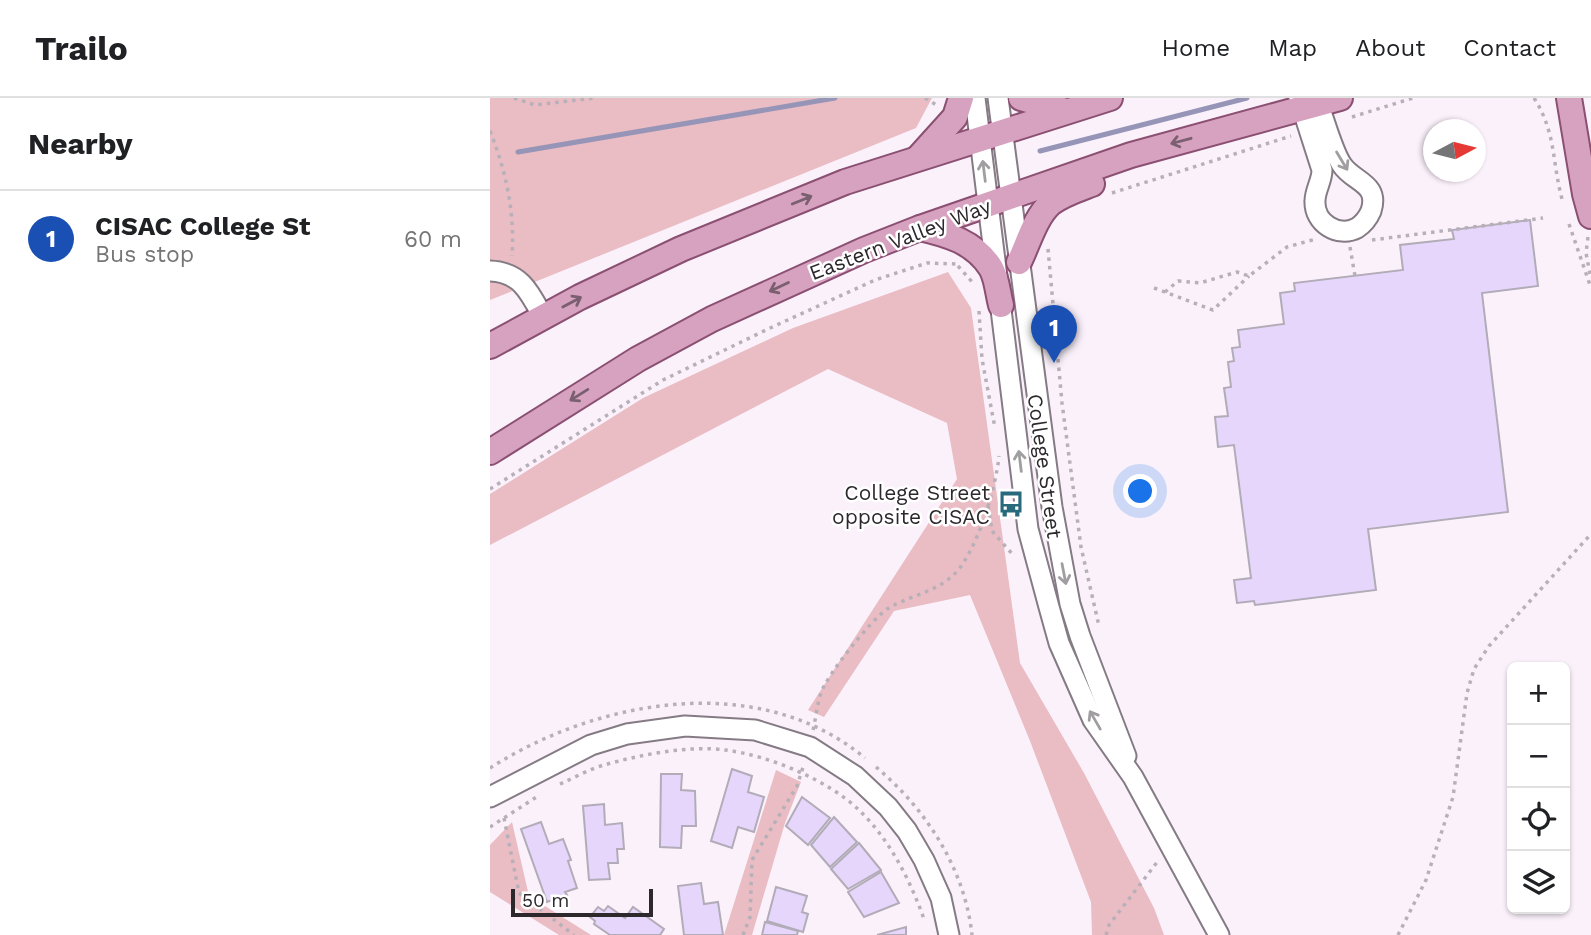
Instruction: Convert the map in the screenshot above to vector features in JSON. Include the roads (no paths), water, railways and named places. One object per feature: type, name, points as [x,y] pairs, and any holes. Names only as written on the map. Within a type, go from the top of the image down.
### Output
[{"type":"main road","points":[[917,159],[955,117],[961,98]]},
{"type":"main road","points":[[1021,98],[1066,111]]},
{"type":"main road","points":[[490,346],[681,249],[845,182],[1110,98]]},
{"type":"main road","points":[[1566,104],[1590,224]]},
{"type":"main road","name":"Eastern Valley Way","points":[[490,452],[638,359],[712,319],[800,278],[920,228],[1131,155],[1316,109]]},
{"type":"main road","points":[[1019,262],[1038,220],[1050,204],[1107,178],[1131,155]]},
{"type":"main road","points":[[920,228],[943,234],[963,254],[992,269],[990,303]]},
{"type":"street","name":"College Street","points":[[975,98],[991,135],[1000,200],[1019,262],[1052,507],[1070,604],[1133,776]]},
{"type":"street","name":"College Street","points":[[991,135],[998,98]]},
{"type":"street","points":[[1316,109],[1342,165],[1366,184],[1373,201],[1368,218],[1362,225],[1348,231],[1330,228],[1322,222],[1317,213],[1315,201],[1322,170],[1316,109]]},
{"type":"street","name":"College Street","points":[[1000,200],[990,303],[1028,529],[1059,643],[1093,720],[1133,776],[1219,935]]},
{"type":"street","points":[[490,271],[502,271],[518,279],[543,317]]},
{"type":"street","points":[[494,794],[591,744],[639,732],[685,726],[755,730],[810,747],[855,776],[888,807],[907,831],[941,898],[949,935]]},
{"type":"waterway","points":[[518,152],[835,98]]},
{"type":"waterway","points":[[1040,151],[1247,98]]},
{"type":"place","name":"CISAC College St","points":[[1054,363]]},
{"type":"place","name":"College Street opposite CISAC","points":[[1011,504]]}]
